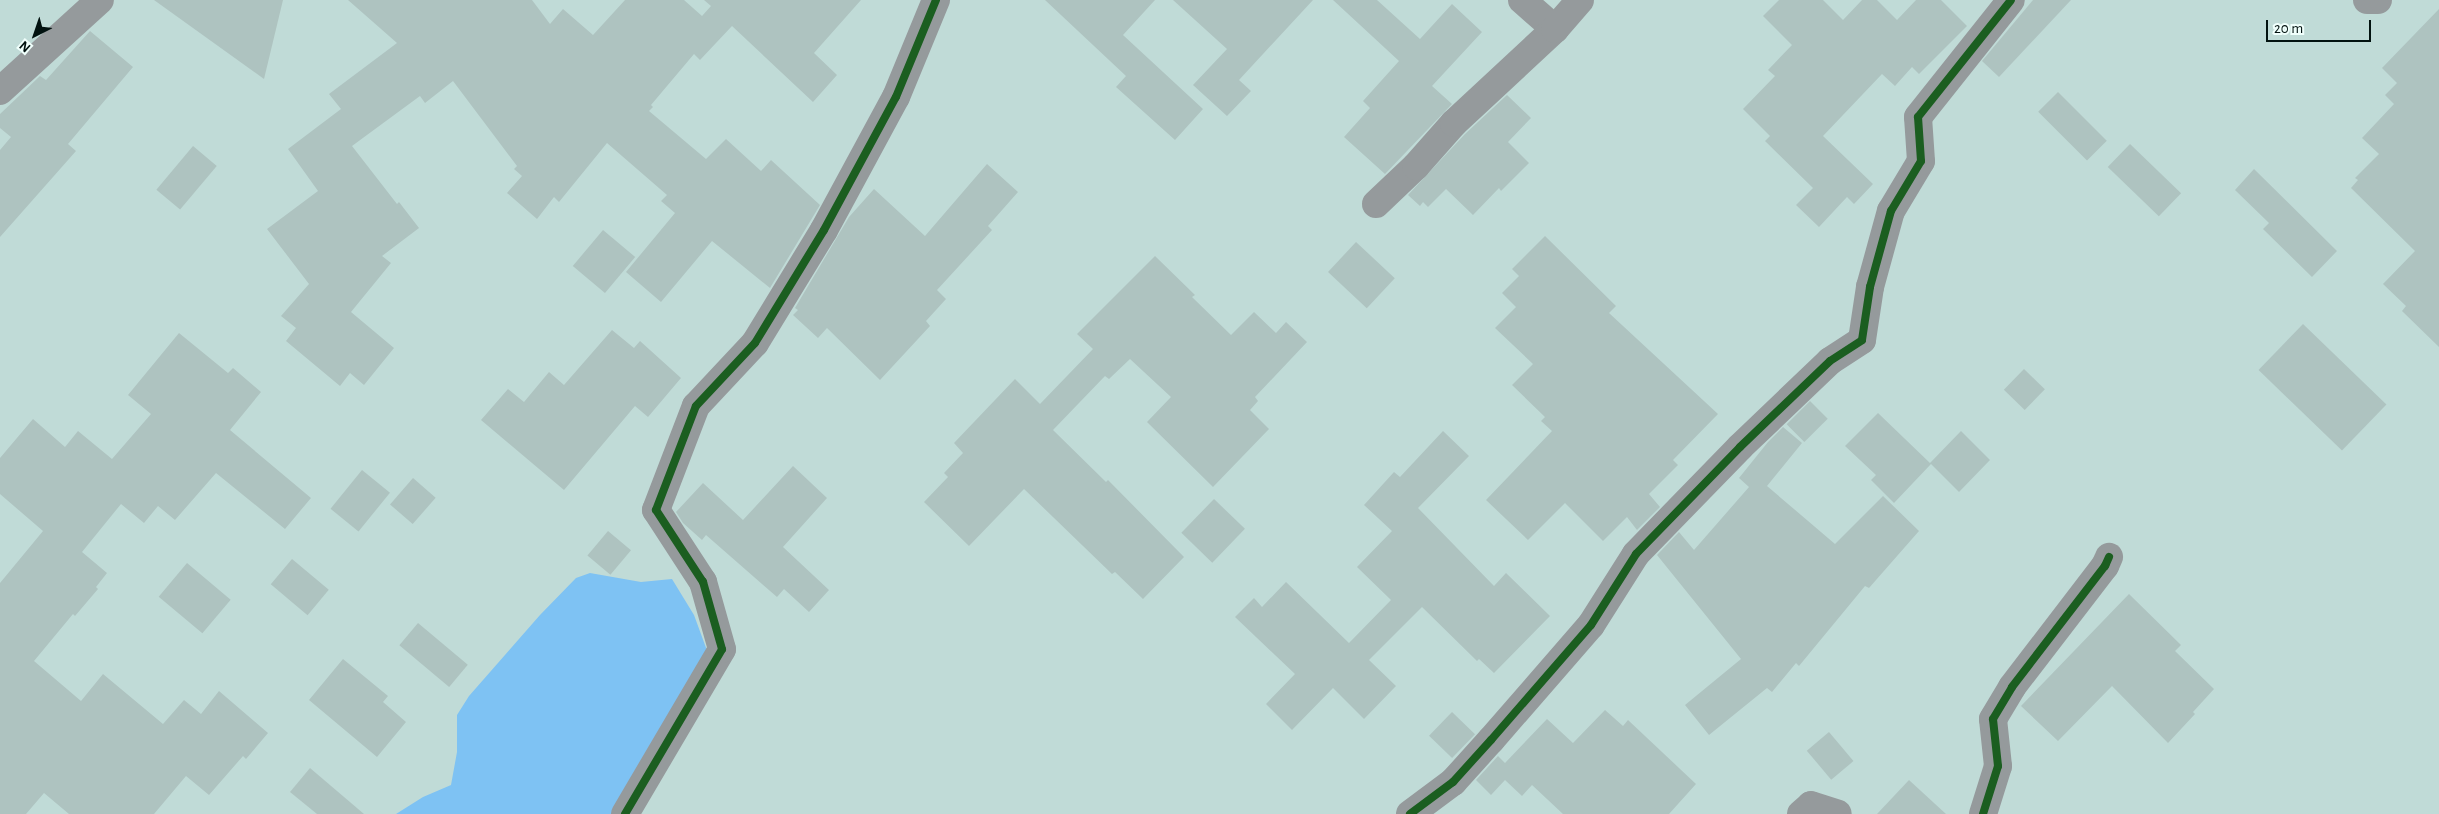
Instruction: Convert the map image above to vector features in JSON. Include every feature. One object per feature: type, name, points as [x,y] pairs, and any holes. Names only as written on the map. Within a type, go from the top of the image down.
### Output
[{"type":"street","points":[[0,91],[100,0]]},
{"type":"street","points":[[625,814],[722,649],[704,582],[656,510],[696,406],[756,343],[824,230],[896,97],[936,0]]},
{"type":"street","points":[[1522,0],[1555,29]]},
{"type":"street","points":[[1376,204],[1416,166],[1454,123],[1555,29],[1580,0]]},
{"type":"street","points":[[1410,814],[1453,782],[1553,669],[1591,624],[1636,554],[1830,360],[1862,340],[1870,287],[1890,211],[1921,161],[1918,117],[2011,0]]},
{"type":"street","points":[[2368,0],[2378,0]]},
{"type":"street","points":[[1982,814],[1998,766],[1993,719],[2012,687],[2106,566],[2109,557]]},
{"type":"street","points":[[1801,814],[1811,804],[1838,814]]},
{"type":"water","points":[[590,573],[641,582],[672,579],[694,615],[709,656],[614,814],[396,814],[423,797],[451,785],[457,752],[457,715],[469,696],[540,615],[576,578]]},
{"type":"building","points":[[154,0],[283,0],[264,79]]},
{"type":"building","points":[[348,0],[532,0],[550,24],[563,9],[593,35],[625,0],[684,0],[702,16],[711,6],[704,0],[861,0],[814,53],[837,75],[813,102],[732,26],[700,60],[694,54],[651,105],[653,107],[649,111],[706,159],[726,139],[761,171],[771,160],[820,205],[770,288],[712,241],[661,302],[626,272],[675,213],[661,201],[667,195],[607,143],[559,202],[554,197],[537,219],[507,193],[522,176],[514,169],[517,166],[453,81],[425,103],[420,96],[352,146],[397,204],[399,202],[419,228],[382,256],[391,263],[351,312],[394,348],[364,385],[350,373],[340,386],[286,341],[296,328],[281,316],[309,284],[267,229],[318,191],[288,149],[341,109],[329,94],[397,43]]},
{"type":"building","points":[[1045,0],[1155,0],[1123,35],[1203,109],[1175,140],[1116,87],[1126,76]]},
{"type":"building","points":[[1173,0],[1313,0],[1239,80],[1251,91],[1227,116],[1193,85],[1227,49]]},
{"type":"building","points":[[1333,0],[1377,0],[1420,39],[1452,4],[1482,32],[1432,86],[1452,104],[1385,174],[1344,137],[1370,108],[1363,101],[1399,61]]},
{"type":"building","points":[[1779,0],[1823,0],[1843,20],[1862,0],[1877,0],[1897,20],[1916,0],[1941,0],[1967,26],[1919,74],[1912,67],[1895,86],[1882,74],[1823,136],[1873,184],[1854,204],[1847,197],[1819,227],[1796,205],[1813,188],[1765,141],[1770,136],[1743,109],[1775,76],[1768,70],[1792,45],[1763,16]]},
{"type":"building","points":[[2033,0],[2071,0],[1999,77],[1982,61]]},
{"type":"building","points":[[2439,9],[2439,347],[2402,311],[2406,306],[2383,284],[2415,251],[2351,188],[2358,180],[2355,178],[2379,154],[2362,138],[2394,104],[2385,95],[2397,83],[2382,68]]},
{"type":"building","points":[[90,31],[133,67],[68,144],[76,151],[0,237],[0,150],[11,137],[0,128],[0,114],[40,76],[46,80]]},
{"type":"building","points":[[2058,92],[2107,141],[2087,161],[2038,112]]},
{"type":"building","points":[[1507,95],[1531,118],[1508,142],[1529,163],[1501,191],[1499,188],[1473,215],[1446,189],[1428,207],[1423,202],[1420,206],[1408,195],[1465,134]]},
{"type":"building","points":[[2130,144],[2181,193],[2159,216],[2108,167]]},
{"type":"building","points":[[193,146],[217,166],[180,210],[156,190]]},
{"type":"building","points":[[987,164],[1018,192],[988,226],[992,230],[937,290],[946,299],[926,321],[930,326],[880,380],[827,328],[818,338],[793,315],[798,310],[795,308],[849,217],[874,189],[925,236]]},
{"type":"building","points":[[2254,169],[2337,251],[2312,277],[2263,229],[2269,223],[2235,190]]},
{"type":"building","points":[[603,230],[635,257],[605,293],[573,266]]},
{"type":"building","points":[[1545,236],[1616,306],[1609,313],[1718,414],[1673,460],[1678,465],[1649,494],[1660,507],[1637,530],[1627,517],[1603,541],[1565,503],[1528,540],[1486,500],[1552,431],[1541,421],[1545,417],[1512,385],[1533,364],[1495,328],[1516,307],[1502,293],[1519,276],[1512,269]]},
{"type":"building","points":[[1356,242],[1395,278],[1367,308],[1328,272]]},
{"type":"building","points":[[1155,256],[1195,295],[1192,297],[1231,335],[1254,312],[1276,333],[1286,322],[1307,342],[1255,397],[1258,401],[1250,410],[1269,429],[1213,487],[1147,422],[1171,397],[1130,359],[1109,379],[1105,376],[1053,430],[1106,482],[1108,480],[1184,557],[1143,599],[1115,572],[1112,574],[1024,489],[969,546],[924,502],[948,477],[944,473],[963,453],[954,443],[1015,379],[1040,404],[1093,349],[1077,334]]},
{"type":"building","points":[[2303,324],[2386,405],[2342,451],[2259,370]]},
{"type":"building","points":[[612,330],[634,348],[640,341],[681,378],[648,417],[635,406],[564,490],[481,420],[508,389],[524,402],[549,372],[564,385]]},
{"type":"building","points":[[179,333],[228,373],[233,368],[261,392],[230,430],[311,498],[285,529],[216,473],[175,520],[158,506],[144,523],[121,504],[82,552],[107,573],[96,587],[98,589],[75,616],[73,614],[34,661],[81,701],[103,674],[163,724],[184,700],[201,714],[219,691],[268,733],[246,759],[243,756],[209,795],[186,776],[154,814],[69,814],[44,793],[26,814],[0,814],[0,583],[43,531],[0,494],[0,458],[33,419],[65,447],[78,431],[112,459],[151,414],[128,395]]},
{"type":"building","points":[[2024,369],[2045,389],[2025,410],[2004,390]]},
{"type":"building","points":[[1810,401],[1828,419],[1804,442],[1787,424]]},
{"type":"building","points":[[1878,413],[1930,463],[1961,431],[1990,460],[1959,492],[1931,464],[1894,503],[1871,480],[1876,475],[1845,446]]},
{"type":"building","points":[[1783,427],[1802,443],[1767,486],[1835,544],[1883,496],[1919,531],[1869,588],[1865,586],[1799,666],[1796,663],[1772,692],[1767,688],[1709,735],[1685,705],[1741,659],[1657,555],[1679,532],[1694,550],[1749,487],[1739,478],[1768,442]]},
{"type":"building","points":[[1443,431],[1469,456],[1418,508],[1494,586],[1506,573],[1550,616],[1494,673],[1479,659],[1477,661],[1422,607],[1369,660],[1396,686],[1364,719],[1333,688],[1292,730],[1266,704],[1295,674],[1235,617],[1254,598],[1262,607],[1286,582],[1349,643],[1391,600],[1357,567],[1392,531],[1364,505],[1394,472],[1400,477]]},
{"type":"building","points":[[793,466],[827,498],[783,547],[829,590],[809,612],[784,589],[777,597],[706,535],[702,540],[683,523],[676,512],[703,483],[743,520]]},
{"type":"building","points":[[362,470],[390,493],[359,532],[331,509]]},
{"type":"building","points":[[413,478],[436,498],[413,524],[390,504]]},
{"type":"building","points":[[1214,499],[1245,529],[1212,563],[1181,533]]},
{"type":"building","points":[[608,531],[631,550],[610,575],[587,556]]},
{"type":"building","points":[[292,559],[329,590],[308,615],[271,584]]},
{"type":"building","points":[[187,563],[231,600],[202,633],[159,597]]},
{"type":"building","points":[[2129,594],[2181,645],[2175,651],[2214,689],[2193,712],[2195,714],[2168,743],[2112,686],[2058,741],[2021,706]]},
{"type":"building","points":[[418,623],[468,665],[449,687],[399,645]]},
{"type":"building","points":[[343,659],[388,696],[383,702],[406,722],[377,757],[309,700]]},
{"type":"building","points":[[1605,710],[1623,726],[1628,720],[1696,784],[1669,814],[1563,814],[1532,785],[1522,796],[1505,780],[1491,795],[1476,780],[1498,756],[1505,763],[1547,719],[1573,743]]},
{"type":"building","points":[[1452,712],[1475,734],[1452,758],[1429,736]]},
{"type":"building","points":[[1829,732],[1853,761],[1831,780],[1807,751]]},
{"type":"building","points":[[310,768],[364,814],[317,814],[290,792]]},
{"type":"building","points":[[1909,780],[1946,814],[1877,814]]},
{"type":"cycle path","points":[[625,814],[722,649],[703,582],[656,510],[696,406],[755,343],[824,230],[896,97],[936,0]]},
{"type":"cycle path","points":[[1410,814],[1453,782],[1591,625],[1636,554],[1740,447],[1830,361],[1862,340],[1870,287],[1891,211],[1921,161],[1918,117],[2011,0]]},
{"type":"cycle path","points":[[1983,814],[1998,766],[1993,719],[2012,687],[2105,566],[2109,557]]}]
